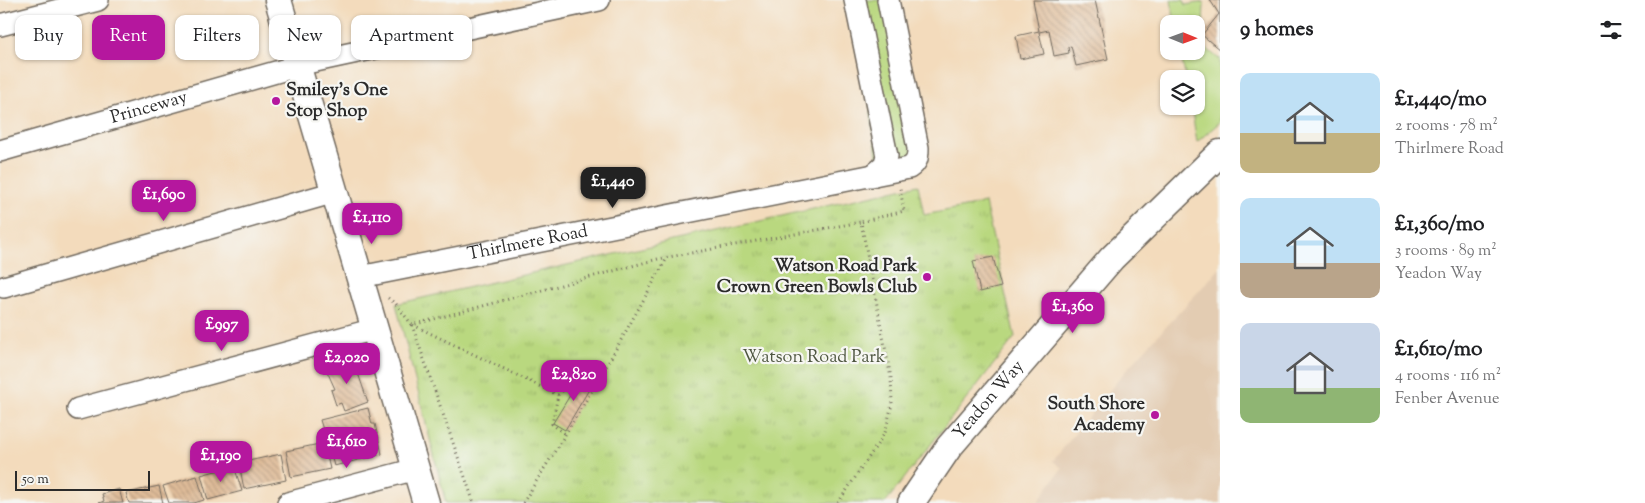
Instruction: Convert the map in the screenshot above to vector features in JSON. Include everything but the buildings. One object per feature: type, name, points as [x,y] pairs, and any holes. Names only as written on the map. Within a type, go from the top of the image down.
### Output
[{"type":"street","points":[[0,25],[98,0]]},
{"type":"street","points":[[278,0],[426,503]]},
{"type":"street","name":"Princeway","points":[[0,151],[298,66],[599,0]]},
{"type":"street","points":[[855,0],[887,156],[884,166],[872,176]]},
{"type":"street","points":[[888,0],[918,148],[918,156],[913,166],[898,171]]},
{"type":"street","name":"Yeadon Way","points":[[911,503],[949,447],[1112,258],[1220,153]]},
{"type":"street","name":"Thirlmere Road","points":[[360,277],[898,171]]},
{"type":"street","points":[[4,287],[335,192]]},
{"type":"street","points":[[78,409],[375,329]]},
{"type":"street","points":[[288,503],[416,469]]},
{"type":"path","points":[[412,325],[668,258],[861,222],[904,212],[898,171]]},
{"type":"path","points":[[838,503],[885,433],[892,404],[891,378],[861,222]]},
{"type":"path","points":[[524,503],[598,381],[668,258]]},
{"type":"path","points":[[360,277],[396,304],[412,325],[474,503]]},
{"type":"path","points":[[412,325],[558,395]]},
{"type":"path","points":[[566,434],[552,424],[558,395],[583,372],[598,381]]},
{"type":"shaded area","name":"South Shore Academy","points":[[1220,268],[1220,503],[1037,503],[1062,468],[1053,461],[1127,369]]},
{"type":"green space","points":[[855,0],[888,0],[918,156],[879,171]]},
{"type":"green space","points":[[1171,0],[1184,0],[1185,5],[1204,2],[1204,15],[1174,15]]},
{"type":"green space","points":[[1205,47],[1220,58],[1220,122],[1197,142],[1192,115],[1205,115],[1205,70],[1184,70],[1182,60],[1205,60]]},
{"type":"green space","name":"Watson Road Park","points":[[918,185],[924,215],[985,203],[1015,337],[885,503],[446,503],[396,304]]},
{"type":"place","name":"Smiley's One Stop Shop","points":[[276,101]]},
{"type":"place","name":"Watson Road Park Crown Green Bowls Club","points":[[927,277]]},
{"type":"place","name":"South Shore Academy","points":[[1155,415]]}]
